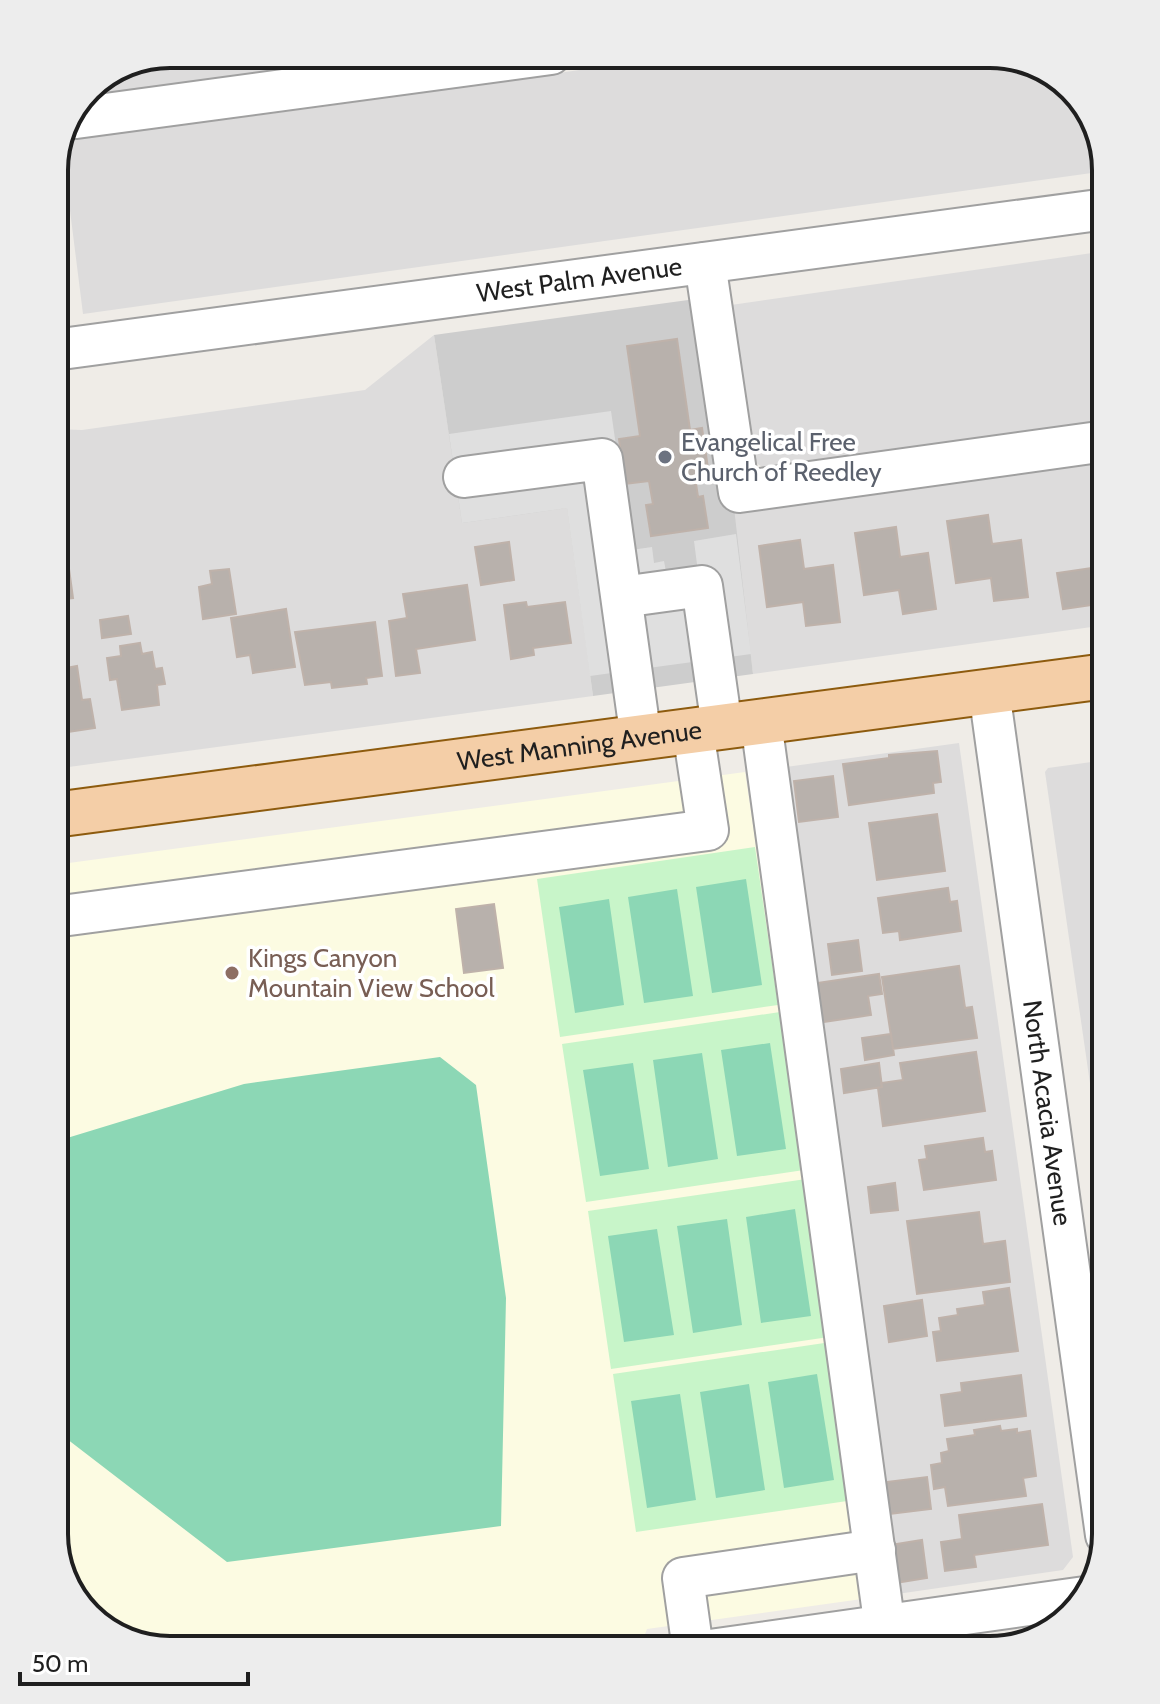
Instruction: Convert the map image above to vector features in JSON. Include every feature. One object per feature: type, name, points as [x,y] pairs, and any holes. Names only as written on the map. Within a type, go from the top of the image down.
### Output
[{"type":"main road","name":"West Manning Avenue","points":[[68,813],[1092,678]]},
{"type":"street","points":[[83,117],[447,68]]},
{"type":"street","name":"West Palm Avenue","points":[[68,348],[1092,211]]},
{"type":"street","points":[[705,263],[739,492],[1092,443]]},
{"type":"street","points":[[464,477],[602,459],[641,739]]},
{"type":"street","points":[[622,597],[702,586],[875,1550],[886,1636]]},
{"type":"street","name":"North Acacia Avenue","points":[[989,691],[1092,1434]]},
{"type":"street","points":[[68,915],[708,830],[725,727]]},
{"type":"street","points":[[691,1636],[683,1578],[875,1550]]},
{"type":"street","points":[[896,1636],[1067,1601]]},
{"type":"shaded area","points":[[397,68],[89,109],[114,85],[150,70]]},
{"type":"shaded area","points":[[593,68],[996,68],[1023,73],[1062,98],[1084,131],[1089,144],[1092,173],[83,314],[68,195],[68,164],[73,139]]},
{"type":"shaded area","points":[[1092,253],[1092,426],[772,473],[753,461],[731,305]]},
{"type":"shaded area","points":[[710,297],[753,674],[593,696],[567,508],[462,523],[434,335]]},
{"type":"shaded area","points":[[434,335],[462,522],[567,508],[593,696],[68,767],[68,430],[365,390]]},
{"type":"shaded area","points":[[611,411],[631,550],[652,547],[654,563],[664,561],[667,577],[698,572],[694,541],[736,534],[751,654],[590,676],[567,508],[462,523],[449,434]]},
{"type":"shaded area","points":[[1092,444],[1092,627],[753,674],[733,508]]},
{"type":"shaded area","points":[[959,743],[1073,1557],[1063,1570],[897,1594],[786,767]]},
{"type":"shaded area","points":[[1092,762],[1092,1097],[1045,772],[1048,768]]},
{"type":"shaded area","points":[[745,772],[869,1598],[647,1629],[644,1636],[164,1636],[131,1628],[98,1606],[76,1573],[68,1534],[68,863]]},
{"type":"green space","points":[[755,847],[778,1005],[560,1037],[537,879]]},
{"type":"green space","points":[[746,879],[762,985],[712,993],[696,887]]},
{"type":"green space","points":[[677,889],[693,996],[644,1003],[628,897]]},
{"type":"green space","points":[[609,899],[624,1005],[575,1013],[559,907]]},
{"type":"green space","points":[[780,1012],[804,1170],[586,1202],[562,1044]]},
{"type":"green space","points":[[770,1043],[786,1149],[737,1156],[721,1050]]},
{"type":"green space","points":[[702,1053],[718,1159],[668,1167],[653,1060]]},
{"type":"green space","points":[[440,1057],[476,1085],[506,1298],[501,1526],[227,1562],[68,1440],[68,1138],[244,1084]]},
{"type":"green space","points":[[633,1063],[649,1169],[600,1176],[583,1070]]},
{"type":"green space","points":[[806,1179],[829,1337],[611,1369],[588,1211]]},
{"type":"green space","points":[[795,1209],[811,1316],[761,1323],[746,1217]]},
{"type":"green space","points":[[727,1219],[742,1325],[693,1333],[677,1226]]},
{"type":"green space","points":[[657,1229],[674,1335],[624,1342],[608,1236]]},
{"type":"green space","points":[[831,1342],[854,1500],[636,1532],[613,1374]]},
{"type":"green space","points":[[817,1374],[834,1480],[784,1488],[768,1382]]},
{"type":"green space","points":[[749,1384],[765,1490],[716,1498],[700,1392]]},
{"type":"green space","points":[[680,1394],[696,1500],[647,1508],[631,1401]]},
{"type":"building","points":[[677,339],[690,430],[702,428],[709,475],[695,477],[698,497],[703,496],[708,528],[651,536],[646,505],[653,504],[649,481],[625,484],[619,439],[640,436],[627,346]]},
{"type":"building","points":[[988,515],[992,544],[1021,540],[1028,597],[994,601],[991,578],[956,583],[947,521]]},
{"type":"building","points":[[896,527],[900,557],[928,553],[936,609],[903,614],[899,590],[864,595],[855,533]]},
{"type":"building","points":[[800,540],[804,569],[833,565],[840,622],[806,626],[803,602],[767,607],[759,546]]},
{"type":"building","points":[[509,542],[514,580],[481,585],[475,547]]},
{"type":"building","points":[[1092,568],[1092,605],[1063,609],[1057,573]]},
{"type":"building","points":[[68,569],[73,598],[68,599]]},
{"type":"building","points":[[229,569],[236,614],[203,619],[199,587],[212,584],[210,571]]},
{"type":"building","points":[[467,585],[475,640],[416,649],[420,673],[396,676],[389,621],[407,618],[403,594]]},
{"type":"building","points":[[526,602],[527,607],[565,602],[571,643],[533,648],[534,655],[511,659],[504,605]]},
{"type":"building","points":[[286,609],[295,667],[253,673],[250,655],[237,657],[231,618]]},
{"type":"building","points":[[128,616],[131,634],[102,638],[100,620]]},
{"type":"building","points":[[375,622],[382,676],[366,678],[367,684],[332,688],[331,682],[305,685],[295,632]]},
{"type":"building","points":[[140,643],[142,654],[152,652],[155,669],[162,668],[165,684],[157,685],[159,705],[122,710],[117,679],[110,680],[107,658],[121,656],[120,646]]},
{"type":"building","points":[[77,666],[82,700],[90,699],[95,728],[68,732],[68,668]]},
{"type":"building","points":[[937,751],[941,782],[933,783],[934,793],[849,805],[843,764],[889,758],[889,755]]},
{"type":"building","points":[[833,776],[838,817],[799,822],[794,781]]},
{"type":"building","points":[[937,814],[945,871],[877,880],[869,823]]},
{"type":"building","points":[[948,888],[950,902],[957,901],[961,931],[900,940],[899,931],[883,933],[878,898]]},
{"type":"building","points":[[494,904],[503,968],[464,973],[456,909]]},
{"type":"building","points":[[858,940],[862,971],[832,975],[828,944]]},
{"type":"building","points":[[959,966],[965,1008],[972,1007],[977,1038],[893,1049],[882,977]]},
{"type":"building","points":[[879,974],[882,994],[868,996],[871,1015],[823,1022],[817,983]]},
{"type":"building","points":[[891,1034],[894,1055],[865,1060],[862,1038]]},
{"type":"building","points":[[976,1052],[985,1111],[883,1126],[878,1088],[882,1087],[881,1083],[903,1080],[900,1063]]},
{"type":"building","points":[[879,1063],[882,1087],[844,1093],[841,1069]]},
{"type":"building","points":[[983,1138],[985,1152],[992,1151],[996,1180],[924,1190],[919,1160],[927,1159],[925,1146]]},
{"type":"building","points":[[895,1183],[898,1210],[871,1213],[868,1187]]},
{"type":"building","points":[[979,1212],[983,1244],[1005,1241],[1010,1282],[917,1294],[907,1221]]},
{"type":"building","points":[[1009,1288],[1018,1351],[937,1361],[933,1332],[941,1331],[939,1318],[958,1315],[957,1309],[985,1305],[983,1292]]},
{"type":"building","points":[[922,1300],[927,1336],[889,1342],[884,1306]]},
{"type":"building","points":[[1021,1375],[1026,1416],[945,1426],[941,1395],[962,1392],[961,1383]]},
{"type":"building","points":[[1000,1426],[1001,1431],[1030,1431],[1036,1476],[1023,1478],[1026,1496],[948,1506],[945,1487],[934,1489],[931,1465],[942,1463],[941,1453],[949,1451],[947,1439],[975,1435],[974,1430]]},
{"type":"building","points":[[927,1477],[931,1509],[890,1514],[886,1482]]},
{"type":"building","points":[[1042,1504],[1048,1545],[974,1555],[976,1567],[945,1571],[941,1542],[962,1539],[959,1515]]},
{"type":"building","points":[[922,1540],[927,1578],[895,1583],[890,1545]]},
{"type":"place","name":"Evangelical Free Church of Reedley","points":[[665,457]]},
{"type":"place","name":"Kings Canyon Mountain View School","points":[[232,973]]}]
